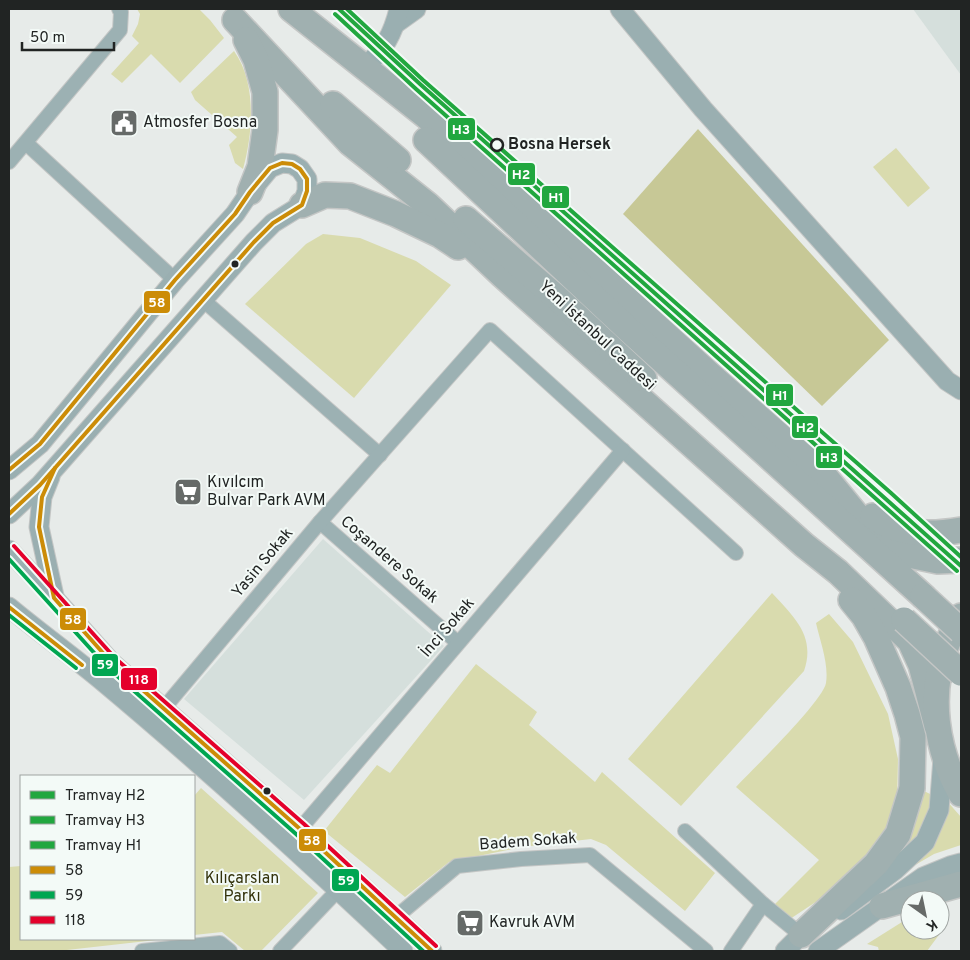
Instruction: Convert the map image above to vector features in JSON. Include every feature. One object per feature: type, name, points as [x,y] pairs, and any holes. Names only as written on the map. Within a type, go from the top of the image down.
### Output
[{"type":"highway","points":[[289,9],[366,67],[426,116],[708,373],[884,525],[913,533],[961,530]]},
{"type":"highway","name":"Yeni İstanbul Caddesi","points":[[289,9],[629,330],[961,631]]},
{"type":"highway","points":[[230,14],[256,60],[265,92],[264,139],[260,167],[250,192]]},
{"type":"highway","points":[[230,14],[350,143],[428,205],[502,275],[804,545],[852,585],[910,642],[921,665],[943,755],[961,794]]},
{"type":"highway","name":"Yeni İstanbul Caddesi","points":[[230,14],[555,296],[961,673]]},
{"type":"highway","points":[[302,204],[325,195],[350,196],[396,214],[440,235],[502,275]]},
{"type":"highway","points":[[822,473],[869,530],[908,556],[938,561],[961,560]]},
{"type":"highway","points":[[801,946],[876,864],[898,834],[912,788],[913,737],[898,687],[864,616],[804,545]]},
{"type":"highway","points":[[937,726],[937,686],[946,647],[961,616]]},
{"type":"highway","points":[[882,906],[961,884]]},
{"type":"street","points":[[9,162],[120,30],[121,12],[119,9]]},
{"type":"street","points":[[366,67],[385,46],[397,16],[416,9]]},
{"type":"street","points":[[620,9],[703,109],[947,381],[961,390]]},
{"type":"street","points":[[26,143],[175,280]]},
{"type":"street","points":[[9,470],[40,444],[175,280],[235,214],[270,168],[282,163],[292,164],[300,169],[307,179],[307,191],[302,204],[273,223],[254,242],[40,485],[9,514]]},
{"type":"street","points":[[202,300],[380,455]]},
{"type":"street","name":"Yasin Sokak","points":[[164,708],[320,522],[490,330],[623,450]]},
{"type":"street","points":[[9,461],[40,444]]},
{"type":"street","points":[[623,450],[736,553]]},
{"type":"street","name":"İnci Sokak","points":[[300,829],[623,450]]},
{"type":"street","points":[[54,598],[39,527],[42,497],[55,468]]},
{"type":"street","name":"Coşandere Sokak","points":[[320,522],[458,643]]},
{"type":"street","points":[[9,550],[111,662],[300,829],[432,951]]},
{"type":"street","points":[[12,611],[99,678],[172,740],[403,951]]},
{"type":"street","points":[[801,946],[832,916],[888,875],[925,842],[939,810],[943,755]]},
{"type":"street","points":[[685,831],[763,904],[801,946]]},
{"type":"street","name":"Badem Sokak","points":[[396,916],[457,866],[521,859],[590,855],[706,951]]},
{"type":"street","points":[[801,946],[882,906],[923,877],[961,863]]},
{"type":"street","points":[[280,951],[338,890]]},
{"type":"street","points":[[731,951],[763,904]]},
{"type":"street","points":[[142,951],[220,943],[230,951]]},
{"type":"shaded area","points":[[913,9],[961,9],[961,75]]},
{"type":"shaded area","points":[[323,539],[444,646],[304,800],[184,699]]},
{"type":"green space","points":[[137,9],[199,9],[224,38],[180,83],[151,54],[122,83],[111,74],[139,43],[132,36],[138,24],[140,14]]},
{"type":"green space","points":[[234,51],[247,78],[250,93],[251,124],[243,169],[235,163],[229,145],[237,137],[195,100],[191,92]]},
{"type":"green space","points":[[698,129],[889,340],[822,406],[623,214]]},
{"type":"green space","points":[[896,148],[930,188],[908,207],[873,167]]},
{"type":"green space","points":[[323,234],[360,238],[416,261],[451,285],[354,398],[245,304],[306,244]]},
{"type":"green space","points":[[772,593],[795,619],[805,637],[807,659],[804,671],[681,806],[628,759]]},
{"type":"green space","points":[[829,614],[853,642],[888,714],[898,759],[897,802],[888,831],[849,880],[790,919],[775,904],[819,860],[736,787],[800,719],[822,692],[827,676],[824,653],[816,623]]},
{"type":"green space","points":[[476,664],[537,712],[529,725],[595,782],[602,772],[715,873],[685,911],[606,845],[591,839],[522,847],[449,862],[405,897],[324,831],[377,765],[390,773]]},
{"type":"green space","name":"Kılıçarslan Parkı","points":[[201,788],[318,893],[261,951],[245,951],[222,932],[195,935],[195,795]]},
{"type":"green space","points":[[918,788],[932,795],[926,820],[908,851],[890,858]]},
{"type":"green space","points":[[946,800],[961,817],[961,845],[934,854],[910,868]]},
{"type":"green space","points":[[20,866],[20,940],[156,940],[58,951],[9,951],[9,867]]},
{"type":"green space","points":[[900,923],[900,940],[935,940],[927,951],[879,951],[878,947],[867,944]]},
{"type":"tram line","name":"H2","points":[[339,9],[420,84],[961,566]]},
{"type":"tram line","name":"H1","points":[[347,9],[423,80],[961,557]]},
{"type":"tram line","name":"H3","points":[[335,14],[416,89],[957,571]]},
{"type":"transit line","name":"58","points":[[9,470],[40,444],[175,280],[235,214],[270,168],[282,163],[292,164],[300,169],[307,179],[307,191],[302,205],[273,223],[254,242],[40,485],[9,514]]},
{"type":"transit line","name":"58","points":[[55,468],[42,497],[39,527],[54,598],[111,662],[300,829],[432,951]]},
{"type":"transit line","name":"118","points":[[14,546],[115,658],[304,824],[436,946]]},
{"type":"transit line","name":"59","points":[[9,559],[107,667],[296,834],[423,951]]},
{"type":"transit line","name":"58","points":[[9,607],[82,665]]},
{"type":"transit line","name":"59","points":[[9,615],[76,668]]},
{"type":"place","name":"Atmosfer Bosna","points":[[124,123]]},
{"type":"place","name":"Bosna Hersek","points":[[497,145]]},
{"type":"place","name":"Kıvılcım Bulvar Park AVM","points":[[188,492]]},
{"type":"place","name":"Kavruk AVM","points":[[470,923]]}]
